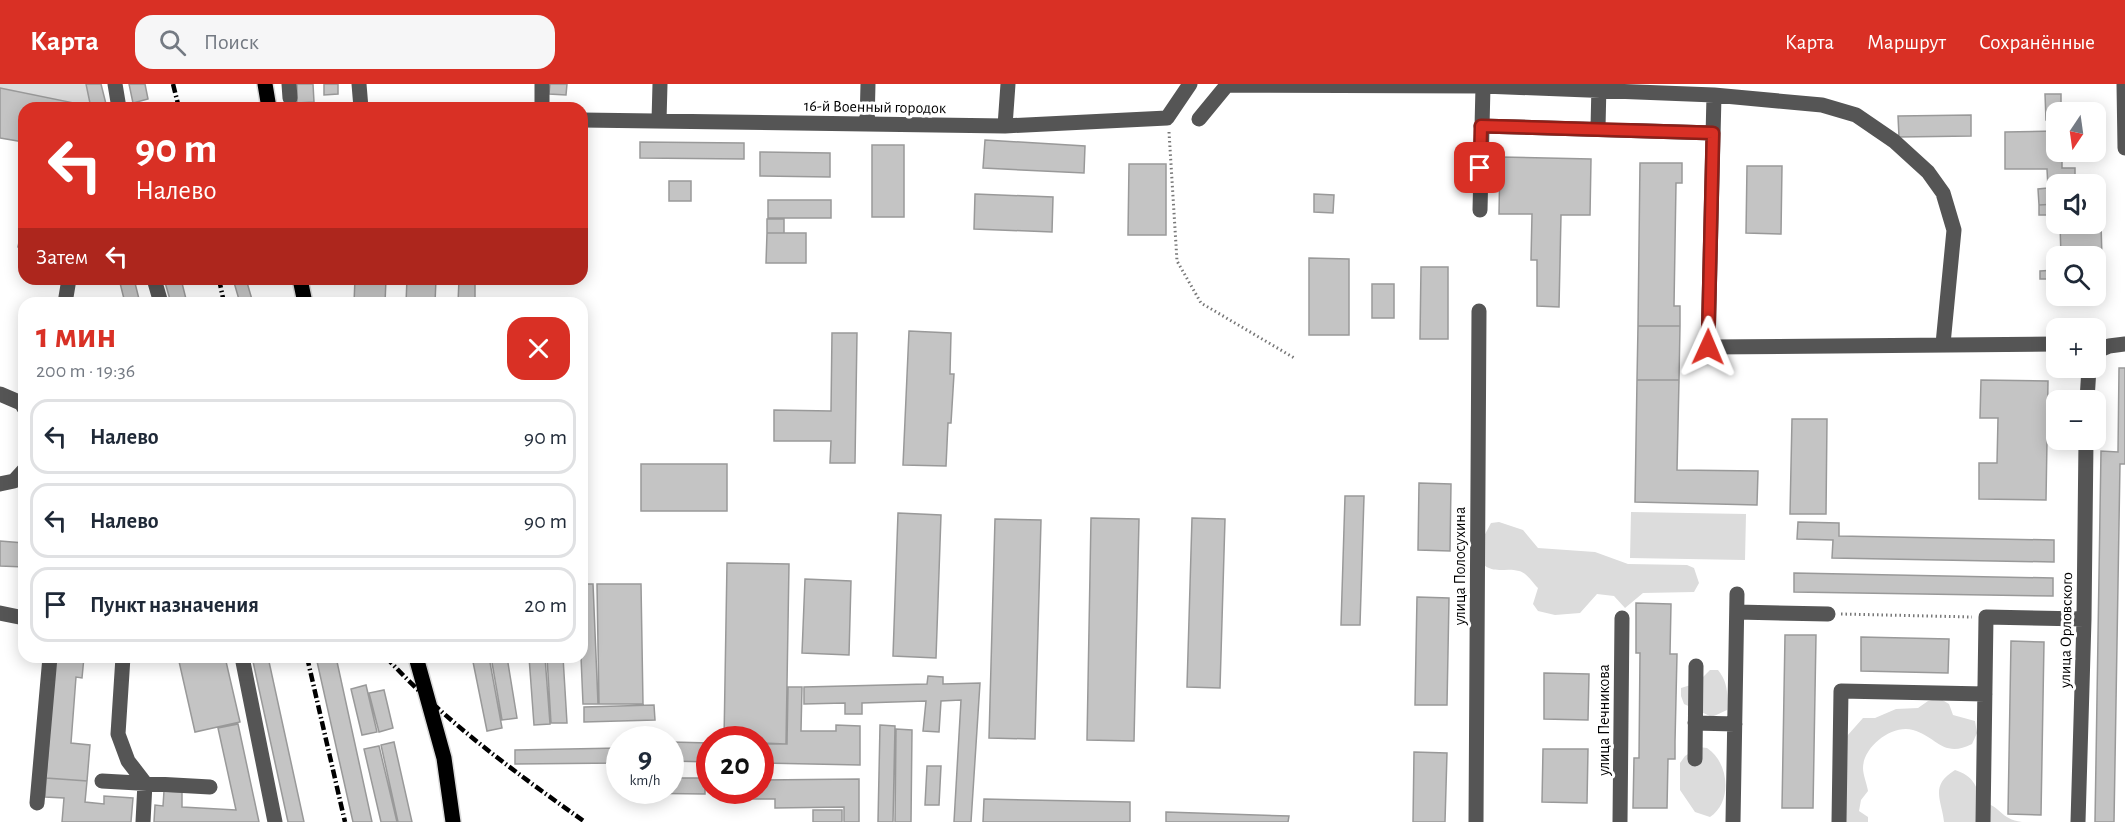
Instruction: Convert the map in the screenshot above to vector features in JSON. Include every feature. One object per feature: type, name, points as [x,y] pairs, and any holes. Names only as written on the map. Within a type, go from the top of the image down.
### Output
[{"type":"main road","points":[[265,84],[268,102]]},
{"type":"main road","points":[[418,663],[444,758],[453,822]]},
{"type":"street","points":[[115,84],[118,102]]},
{"type":"street","points":[[359,84],[360,102]]},
{"type":"street","points":[[542,84],[542,102]]},
{"type":"street","points":[[659,121],[660,84]]},
{"type":"street","points":[[867,124],[868,84]]},
{"type":"street","points":[[1005,126],[1008,84]]},
{"type":"street","points":[[1167,118],[1190,84]]},
{"type":"street","points":[[2124,84],[2125,148]]},
{"type":"street","points":[[1199,119],[1227,86],[1599,87],[1822,105],[1856,115],[1894,141],[1928,172],[1943,193],[1954,230],[1943,344]]},
{"type":"street","points":[[1480,210],[1483,86]]},
{"type":"street","points":[[1598,128],[1599,87]]},
{"type":"street","points":[[1714,95],[1708,347],[2046,344]]},
{"type":"street","name":"16-й Военный городок","points":[[588,120],[1005,126],[1167,118]]},
{"type":"street","points":[[1481,126],[1713,133]]},
{"type":"street","name":"улица Полосухина","points":[[1476,822],[1479,311]]},
{"type":"street","points":[[2106,347],[2125,344]]},
{"type":"street","points":[[0,394],[18,401]]},
{"type":"street","name":"улица Орловского","points":[[2078,822],[2086,450]]},
{"type":"street","points":[[0,484],[14,481],[18,477]]},
{"type":"street","points":[[1733,822],[1737,594]]},
{"type":"street","points":[[1737,612],[1828,614]]},
{"type":"street","points":[[0,614],[18,617]]},
{"type":"street","points":[[1983,822],[1986,617],[2084,619]]},
{"type":"street","name":"улица Печникова","points":[[1620,822],[1622,618]]},
{"type":"street","points":[[37,803],[49,663]]},
{"type":"street","points":[[123,663],[118,734],[128,761],[145,783],[143,822]]},
{"type":"street","points":[[243,663],[275,822]]},
{"type":"street","points":[[1695,759],[1696,666]]},
{"type":"street","points":[[1839,822],[1841,691],[1985,694]]},
{"type":"street","points":[[1695,723],[1735,724]]},
{"type":"street","points":[[102,781],[210,787]]},
{"type":"path","points":[[1167,118],[1171,147],[1177,261],[1201,303],[1296,360]]},
{"type":"path","points":[[1828,614],[1986,617]]},
{"type":"shaded area","points":[[0,84],[86,84],[90,102],[69,102],[0,88]]},
{"type":"shaded area","points":[[1631,512],[1746,514],[1745,560],[1630,558]]},
{"type":"shaded area","points":[[1499,522],[1523,530],[1538,548],[1595,552],[1628,564],[1687,565],[1694,568],[1699,583],[1694,592],[1643,593],[1625,608],[1614,596],[1597,594],[1580,613],[1555,615],[1538,611],[1533,604],[1538,588],[1527,576],[1519,571],[1496,570],[1484,565],[1483,538],[1491,523]]},
{"type":"shaded area","points":[[1710,670],[1718,670],[1726,684],[1727,694],[1727,710],[1712,717],[1684,704],[1681,696],[1681,688],[1697,683]]},
{"type":"shaded area","points":[[1939,698],[1949,704],[1953,715],[1975,721],[1977,733],[1972,744],[1954,749],[1940,745],[1913,730],[1896,730],[1888,734],[1873,745],[1864,760],[1863,771],[1868,791],[1861,800],[1859,811],[1868,817],[1868,822],[1845,822],[1847,736],[1863,718],[1875,718],[1896,709],[1918,708],[1928,701]]},
{"type":"shaded area","points":[[1699,747],[1707,748],[1714,754],[1724,772],[1725,792],[1722,802],[1710,817],[1695,812],[1680,790],[1680,763],[1685,756]]},
{"type":"shaded area","points":[[1955,770],[1970,778],[1983,802],[2005,816],[2022,822],[1944,822],[1940,788],[1947,776]]},
{"type":"building","points":[[86,84],[101,84],[106,102],[90,102]]},
{"type":"building","points":[[129,84],[145,84],[148,99],[133,102]]},
{"type":"building","points":[[297,84],[313,84],[314,102],[297,102]]},
{"type":"building","points":[[324,84],[338,84],[338,94],[324,95]]},
{"type":"building","points":[[550,84],[567,84],[566,95],[549,94]]},
{"type":"building","points":[[0,88],[69,102],[18,102],[18,141],[0,138]]},
{"type":"building","points":[[2045,94],[2061,94],[2061,102],[2046,102],[2046,120]]},
{"type":"building","points":[[1971,115],[1971,136],[1899,137],[1898,116]]},
{"type":"building","points":[[2046,131],[2046,162],[2062,162],[2062,168],[2075,168],[2075,174],[2047,174],[2047,169],[2005,169],[2005,132]]},
{"type":"building","points":[[985,140],[1085,146],[1084,173],[983,168]]},
{"type":"building","points":[[640,142],[744,143],[744,159],[640,158]]},
{"type":"building","points":[[872,145],[904,145],[904,217],[872,217]]},
{"type":"building","points":[[760,152],[830,153],[830,177],[760,176]]},
{"type":"building","points":[[1500,157],[1591,159],[1590,215],[1561,215],[1559,307],[1537,306],[1537,260],[1531,260],[1532,214],[1499,214]]},
{"type":"building","points":[[1640,163],[1682,163],[1682,183],[1676,183],[1674,306],[1680,306],[1680,326],[1638,326]]},
{"type":"building","points":[[1129,164],[1166,164],[1166,235],[1128,235]]},
{"type":"building","points":[[1747,166],[1782,166],[1781,234],[1746,233]]},
{"type":"building","points":[[669,181],[691,181],[691,201],[669,201]]},
{"type":"building","points":[[2038,189],[2046,189],[2046,205],[2039,205]]},
{"type":"building","points":[[975,194],[1053,197],[1052,232],[974,229]]},
{"type":"building","points":[[1314,194],[1334,195],[1333,213],[1314,212]]},
{"type":"building","points":[[768,200],[831,200],[831,218],[768,218]]},
{"type":"building","points":[[2039,205],[2046,205],[2046,215],[2039,215]]},
{"type":"building","points":[[767,219],[784,219],[784,233],[767,233]]},
{"type":"building","points":[[767,233],[806,233],[806,263],[766,263]]},
{"type":"building","points":[[2060,234],[2101,234],[2102,246],[2061,246]]},
{"type":"building","points":[[1309,258],[1349,259],[1349,335],[1309,335]]},
{"type":"building","points":[[1421,267],[1448,267],[1448,339],[1420,339]]},
{"type":"building","points":[[2040,271],[2046,271],[2046,279],[2040,279]]},
{"type":"building","points":[[1372,284],[1394,284],[1394,318],[1372,318]]},
{"type":"building","points":[[120,285],[136,285],[138,297],[124,297]]},
{"type":"building","points":[[166,285],[182,285],[186,297],[169,297]]},
{"type":"building","points":[[235,285],[248,285],[251,297],[238,297]]},
{"type":"building","points":[[355,285],[386,285],[385,297],[354,297]]},
{"type":"building","points":[[407,285],[436,285],[435,297],[406,297]]},
{"type":"building","points":[[459,285],[475,285],[475,297],[458,297]]},
{"type":"building","points":[[1638,326],[1680,326],[1679,380],[1637,380]]},
{"type":"building","points":[[909,331],[951,333],[950,374],[954,374],[946,466],[903,465]]},
{"type":"building","points":[[832,333],[857,333],[855,463],[830,463],[831,441],[774,441],[774,410],[831,411]]},
{"type":"building","points":[[2119,368],[2125,368],[2125,464],[2120,464],[2114,822],[2095,822],[2101,451],[2118,452]]},
{"type":"building","points":[[1637,380],[1679,380],[1677,470],[1758,471],[1757,505],[1635,502]]},
{"type":"building","points":[[1981,380],[2048,381],[2048,390],[2046,390],[2046,500],[1979,499],[1979,463],[1997,463],[1998,418],[1980,418]]},
{"type":"building","points":[[1792,419],[1827,419],[1826,514],[1790,514]]},
{"type":"building","points":[[641,464],[727,464],[727,511],[641,511]]},
{"type":"building","points":[[1419,483],[1451,484],[1450,551],[1418,550]]},
{"type":"building","points":[[1345,496],[1364,496],[1360,625],[1341,625]]},
{"type":"building","points":[[898,513],[941,515],[936,658],[893,656]]},
{"type":"building","points":[[1091,518],[1139,519],[1134,741],[1087,740]]},
{"type":"building","points":[[1192,518],[1225,519],[1220,688],[1187,687]]},
{"type":"building","points":[[995,519],[1041,520],[1035,739],[989,738]]},
{"type":"building","points":[[1798,522],[1839,523],[1839,536],[2054,540],[2054,562],[1832,558],[1833,540],[1797,539]]},
{"type":"building","points":[[0,541],[18,542],[18,567],[0,566]]},
{"type":"building","points":[[727,563],[789,564],[786,744],[774,744],[774,726],[724,726]]},
{"type":"building","points":[[1794,573],[2053,578],[2053,596],[1794,592]]},
{"type":"building","points":[[805,579],[851,581],[849,655],[802,653]]},
{"type":"building","points":[[588,584],[593,584],[598,704],[583,704],[581,663],[588,663]]},
{"type":"building","points":[[597,584],[641,584],[643,704],[599,704]]},
{"type":"building","points":[[1417,597],[1449,598],[1447,705],[1415,705]]},
{"type":"building","points":[[1636,603],[1671,604],[1670,654],[1677,654],[1675,759],[1668,759],[1667,808],[1633,808],[1634,758],[1639,758],[1640,653],[1636,653]]},
{"type":"building","points":[[1785,635],[1816,635],[1813,808],[1782,808]]},
{"type":"building","points":[[1861,637],[1949,639],[1948,673],[1861,671]]},
{"type":"building","points":[[2011,641],[2044,642],[2041,815],[2008,814]]},
{"type":"building","points":[[55,663],[83,663],[82,678],[76,677],[71,743],[90,745],[87,781],[46,778]]},
{"type":"building","points":[[179,663],[226,663],[240,722],[195,732]]},
{"type":"building","points":[[253,663],[269,663],[304,822],[288,822]]},
{"type":"building","points":[[317,663],[337,663],[372,822],[353,822]]},
{"type":"building","points":[[473,663],[490,663],[502,728],[487,731]]},
{"type":"building","points":[[492,663],[508,663],[517,718],[502,720]]},
{"type":"building","points":[[529,663],[545,663],[550,724],[534,725]]},
{"type":"building","points":[[547,663],[563,663],[567,723],[551,723]]},
{"type":"building","points":[[1544,673],[1589,674],[1588,720],[1544,719]]},
{"type":"building","points":[[928,676],[943,677],[943,684],[980,683],[971,822],[954,822],[961,700],[941,701],[939,732],[923,731],[926,701],[862,703],[862,714],[845,714],[845,703],[804,704],[804,687],[927,684]]},
{"type":"building","points":[[366,685],[377,732],[362,735],[351,689]]},
{"type":"building","points":[[788,687],[802,687],[801,731],[836,731],[836,725],[860,726],[860,765],[774,763],[774,744],[787,744]]},
{"type":"building","points":[[384,690],[393,728],[379,732],[369,693]]},
{"type":"building","points":[[654,705],[655,720],[584,722],[584,707]]},
{"type":"building","points":[[238,724],[259,822],[154,822],[155,805],[163,806],[164,791],[182,792],[182,807],[236,810],[218,728]]},
{"type":"building","points":[[880,725],[895,726],[893,822],[878,822]]},
{"type":"building","points":[[896,729],[912,730],[911,822],[895,822]]},
{"type":"building","points":[[394,742],[412,822],[398,822],[381,745]]},
{"type":"building","points":[[684,742],[696,743],[696,762],[684,761]]},
{"type":"building","points":[[379,746],[397,822],[381,822],[364,749]]},
{"type":"building","points":[[606,748],[606,763],[515,764],[515,750]]},
{"type":"building","points":[[1543,749],[1588,749],[1587,803],[1542,802]]},
{"type":"building","points":[[1414,752],[1447,753],[1445,822],[1413,822]]},
{"type":"building","points":[[927,766],[941,766],[939,805],[925,805]]},
{"type":"building","points":[[46,778],[87,781],[85,802],[104,804],[104,796],[133,798],[131,822],[62,822],[64,798],[45,797]]},
{"type":"building","points":[[684,778],[696,778],[696,794],[684,794]]},
{"type":"building","points":[[859,779],[859,822],[844,822],[844,807],[775,808],[774,780]]},
{"type":"building","points":[[984,799],[1130,802],[1130,822],[983,822]]},
{"type":"building","points":[[813,810],[842,810],[842,822],[813,822]]},
{"type":"building","points":[[1166,812],[1289,816],[1288,822],[1166,822]]},
{"type":"railway","points":[[173,84],[178,102]]},
{"type":"railway","points":[[220,285],[223,297]]},
{"type":"railway","points":[[308,663],[345,822]]},
{"type":"railway","points":[[392,663],[456,724],[585,822]]},
{"type":"route","points":[[1480,168],[1481,126],[1713,133],[1708,347]]}]
